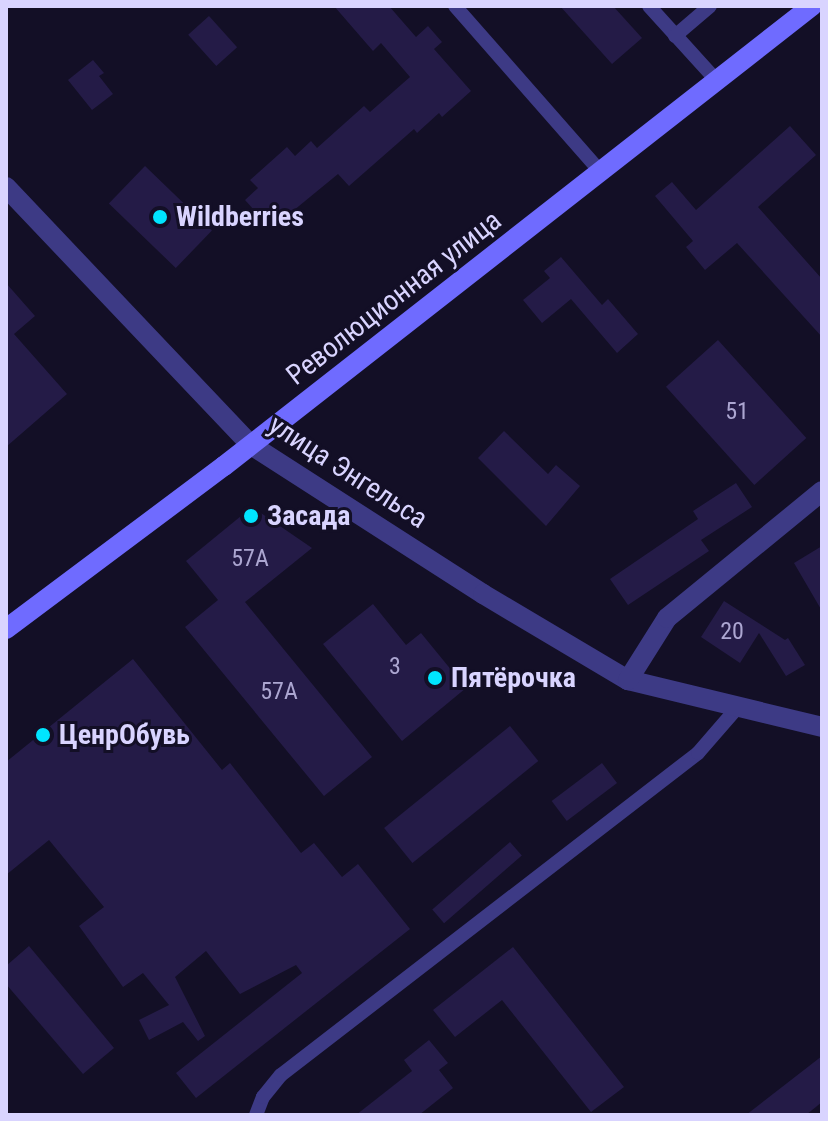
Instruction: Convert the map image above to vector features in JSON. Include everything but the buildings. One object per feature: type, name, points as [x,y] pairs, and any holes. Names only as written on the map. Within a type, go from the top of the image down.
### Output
[{"type":"street","name":"Революционная улица","points":[[6,629],[251,445],[812,6]]},
{"type":"street","name":"улица Энгельса","points":[[6,187],[251,445],[483,594],[628,680],[822,727]]},
{"type":"street","points":[[628,680],[667,618],[822,491]]},
{"type":"lane","points":[[455,6],[601,172]]},
{"type":"lane","points":[[649,6],[716,80]]},
{"type":"lane","points":[[675,36],[710,6]]},
{"type":"lane","points":[[256,1115],[263,1097],[281,1075],[698,753],[738,707]]},
{"type":"place","name":"Wildberries","points":[[160,217]]},
{"type":"place","name":"Засада","points":[[251,516]]},
{"type":"place","name":"Пятёрочка","points":[[435,678]]},
{"type":"place","name":"ЦенрОбувь","points":[[43,735]]}]
